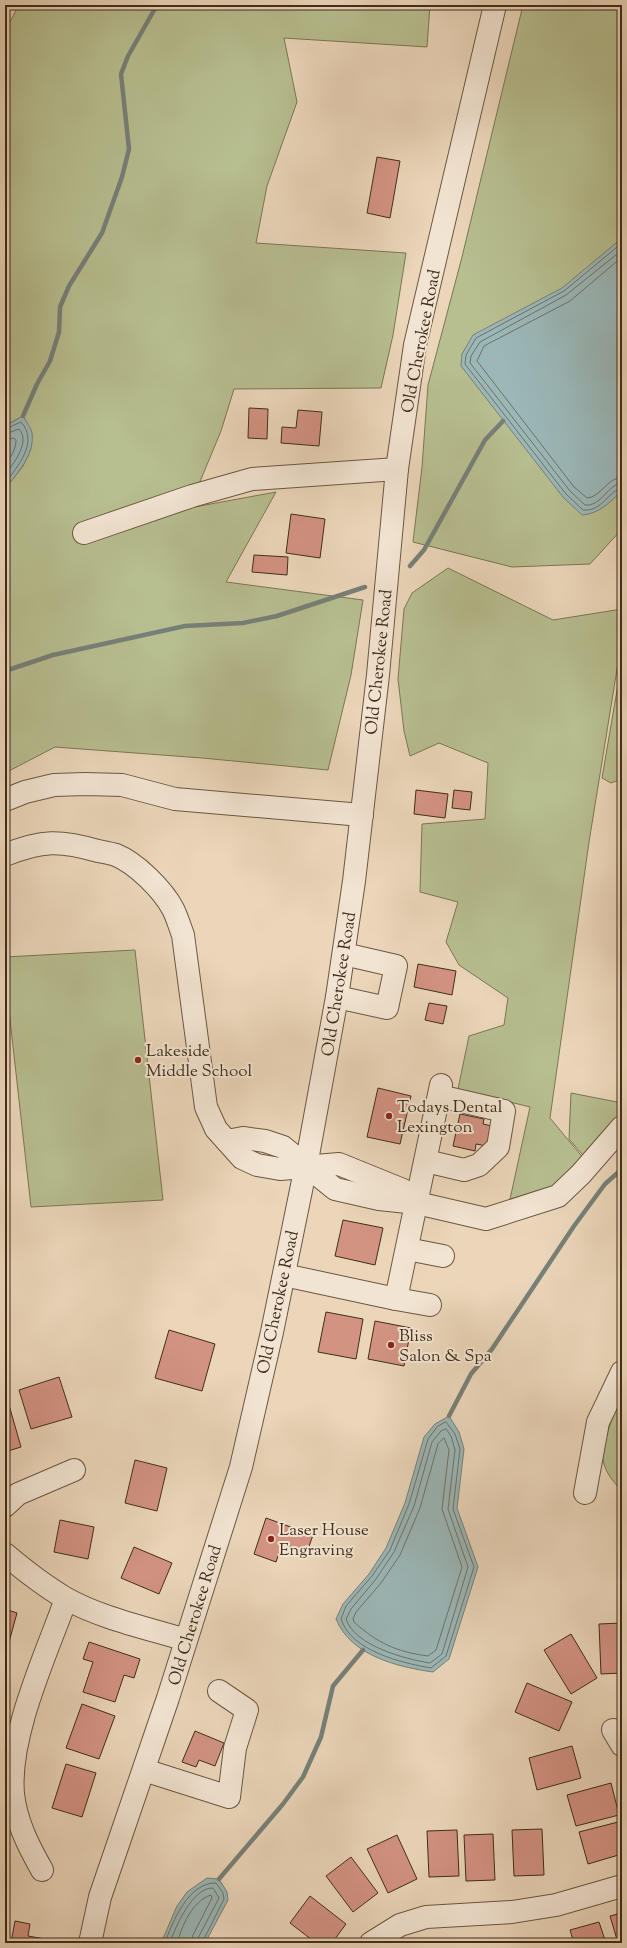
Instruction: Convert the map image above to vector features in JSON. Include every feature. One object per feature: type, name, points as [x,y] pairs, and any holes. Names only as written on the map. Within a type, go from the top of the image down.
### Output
[{"type":"street","name":"Old Cherokee Road","points":[[90,1943],[100,1897],[144,1770],[241,1467],[284,1275],[306,1166],[344,954],[378,675],[397,469],[415,345],[496,5]]},
{"type":"street","points":[[84,533],[192,496],[252,479],[397,469]]},
{"type":"street","points":[[5,800],[25,792],[54,785],[122,785],[175,798],[362,815]]},
{"type":"street","points":[[5,854],[40,843],[62,842],[82,845],[116,855],[128,862],[156,886],[166,898],[173,910],[183,935],[206,1107],[216,1129],[242,1158],[257,1165],[280,1169],[306,1166],[335,1189],[379,1199],[417,1203],[486,1219],[558,1196],[581,1174],[622,1127]]},
{"type":"street","points":[[337,997],[387,1008],[396,966],[344,954]]},
{"type":"street","points":[[396,1299],[440,1090],[504,1111],[498,1147],[479,1165],[464,1170],[426,1161]]},
{"type":"street","points":[[407,1248],[443,1256]]},
{"type":"street","points":[[284,1275],[430,1305]]},
{"type":"street","points":[[585,1493],[598,1422],[622,1372]]},
{"type":"street","points":[[5,1506],[18,1494],[74,1470]]},
{"type":"street","points":[[5,1554],[41,1583],[66,1599],[101,1613],[186,1640]]},
{"type":"street","points":[[42,1870],[28,1844],[19,1822],[13,1795],[13,1767],[18,1739],[31,1695],[66,1599]]},
{"type":"street","points":[[144,1770],[229,1797],[235,1748],[247,1710],[219,1691]]},
{"type":"street","points":[[371,1943],[400,1925],[426,1916],[512,1912],[556,1906],[622,1886]]},
{"type":"green space","points":[[19,5],[430,5],[427,47],[284,38],[297,102],[267,186],[256,243],[406,253],[393,335],[381,388],[234,389],[221,431],[189,508],[276,492],[226,582],[363,600],[351,675],[328,770],[202,758],[55,747],[5,773],[5,489],[23,466],[31,449],[23,416],[5,426],[5,31]]},
{"type":"green space","points":[[523,5],[622,5],[622,529],[590,564],[512,567],[413,542],[422,467],[428,385],[462,257]]},
{"type":"green space","points":[[448,568],[553,620],[622,609],[622,664],[618,663],[589,842],[550,1118],[589,1165],[581,1174],[507,1213],[530,1107],[458,1089],[469,1036],[504,1025],[508,998],[459,965],[446,942],[458,902],[420,892],[422,824],[485,819],[488,763],[439,743],[410,756],[404,731],[398,679],[404,609],[412,593]]},
{"type":"green space","points":[[621,667],[622,779],[611,783],[602,778]]},
{"type":"green space","points":[[135,950],[163,1200],[31,1207],[5,975],[5,957]]},
{"type":"green space","points":[[571,1093],[622,1103],[622,1118],[588,1161],[569,1139]]},
{"type":"green space","points":[[622,1395],[622,1486],[619,1488],[607,1471],[603,1457],[608,1429]]},
{"type":"water","points":[[622,238],[622,491],[599,510],[582,515],[563,497],[461,366],[462,354],[473,335],[562,288]]},
{"type":"water","points":[[23,416],[32,433],[31,449],[20,470],[5,489],[5,426]]},
{"type":"water","points":[[449,1416],[459,1432],[464,1449],[457,1508],[478,1567],[449,1659],[433,1672],[391,1663],[364,1651],[343,1632],[336,1619],[343,1604],[369,1574],[386,1548],[405,1503],[424,1437],[435,1424]]},
{"type":"water","points":[[207,1878],[219,1879],[227,1892],[228,1900],[205,1943],[161,1943],[177,1906],[187,1892]]},
{"type":"building","points":[[377,157],[400,161],[390,218],[367,213]]},
{"type":"building","points":[[249,408],[268,409],[267,439],[248,438]]},
{"type":"building","points":[[298,410],[322,412],[319,446],[281,443],[282,427],[296,428]]},
{"type":"building","points":[[291,514],[325,519],[320,558],[286,553]]},
{"type":"building","points":[[254,555],[288,557],[287,575],[252,572]]},
{"type":"building","points":[[416,790],[448,794],[445,818],[414,814]]},
{"type":"building","points":[[454,790],[472,792],[470,810],[452,808]]},
{"type":"building","points":[[418,964],[456,971],[452,995],[414,987]]},
{"type":"building","points":[[429,1003],[447,1006],[443,1024],[425,1020]]},
{"type":"building","name":"Todays Dental Lexington","points":[[378,1088],[411,1096],[400,1144],[367,1137]]},
{"type":"building","points":[[460,1114],[484,1119],[483,1124],[496,1127],[492,1147],[476,1144],[475,1151],[453,1146]]},
{"type":"building","points":[[343,1220],[383,1228],[375,1265],[335,1256]]},
{"type":"building","points":[[326,1312],[363,1319],[356,1359],[318,1352]]},
{"type":"building","points":[[375,1321],[411,1328],[404,1366],[368,1359]]},
{"type":"building","points":[[169,1330],[215,1344],[202,1391],[155,1378]]},
{"type":"building","points":[[59,1377],[72,1417],[31,1429],[19,1390]]},
{"type":"building","points":[[9,1405],[21,1447],[5,1452],[5,1406]]},
{"type":"building","points":[[135,1460],[167,1468],[157,1511],[125,1503]]},
{"type":"building","points":[[266,1518],[313,1535],[307,1552],[282,1544],[276,1562],[254,1554]]},
{"type":"building","points":[[60,1520],[94,1527],[88,1559],[54,1552]]},
{"type":"building","points":[[134,1547],[172,1563],[159,1594],[121,1578]]},
{"type":"building","points":[[5,1609],[17,1613],[9,1642],[5,1641]]},
{"type":"building","points":[[622,1623],[622,1673],[601,1674],[599,1624]]},
{"type":"building","points":[[571,1634],[597,1678],[571,1694],[544,1650]]},
{"type":"building","points":[[89,1642],[140,1659],[134,1678],[124,1675],[115,1702],[83,1692],[93,1662],[83,1659]]},
{"type":"building","points":[[5,1657],[9,1658],[5,1671]]},
{"type":"building","points":[[527,1683],[572,1702],[559,1731],[515,1712]]},
{"type":"building","points":[[82,1704],[115,1716],[99,1759],[66,1748]]},
{"type":"building","points":[[195,1731],[224,1743],[215,1766],[199,1760],[196,1767],[182,1762]]},
{"type":"building","points":[[572,1746],[581,1778],[537,1790],[529,1758]]},
{"type":"building","points":[[66,1764],[96,1773],[82,1817],[52,1808]]},
{"type":"building","points":[[611,1783],[619,1815],[576,1826],[567,1795]]},
{"type":"building","points":[[622,1821],[622,1854],[588,1864],[579,1832]]},
{"type":"building","points":[[542,1829],[544,1875],[514,1876],[512,1830]]},
{"type":"building","points":[[457,1830],[459,1876],[429,1877],[427,1831]]},
{"type":"building","points":[[493,1834],[495,1880],[466,1881],[464,1835]]},
{"type":"building","points":[[397,1835],[417,1879],[388,1893],[367,1849]]},
{"type":"building","points":[[351,1857],[378,1893],[353,1912],[326,1876]]},
{"type":"building","points":[[310,1896],[346,1924],[332,1943],[316,1943],[290,1923]]},
{"type":"building","points":[[622,1913],[622,1943],[618,1943],[610,1916]]},
{"type":"building","points":[[15,1921],[30,1924],[28,1936],[45,1939],[44,1943],[11,1943]]},
{"type":"building","points":[[599,1922],[606,1943],[574,1943],[570,1930]]},
{"type":"building","points":[[562,1940],[562,1943],[532,1943],[532,1941]]},
{"type":"building","points":[[519,1942],[519,1943],[489,1943]]},
{"type":"waterway","points":[[23,416],[37,384],[50,361],[59,332],[60,307],[69,286],[102,233],[122,177],[129,149],[121,74],[128,56],[157,5]]},
{"type":"waterway","points":[[410,566],[424,550],[485,440],[503,421]]},
{"type":"waterway","points":[[5,671],[53,655],[185,626],[243,623],[277,616],[365,587]]},
{"type":"waterway","points":[[449,1416],[471,1374],[492,1349],[574,1226],[605,1184],[622,1169]]},
{"type":"waterway","points":[[219,1879],[283,1804],[303,1777],[321,1737],[333,1686],[363,1650]]},
{"type":"place","name":"Lakeside Middle School","points":[[138,1060]]},
{"type":"place","name":"Todays Dental Lexington","points":[[389,1116]]},
{"type":"place","name":"Bliss Salon & Spa","points":[[391,1345]]},
{"type":"place","name":"Laser House Engraving","points":[[271,1539]]}]
